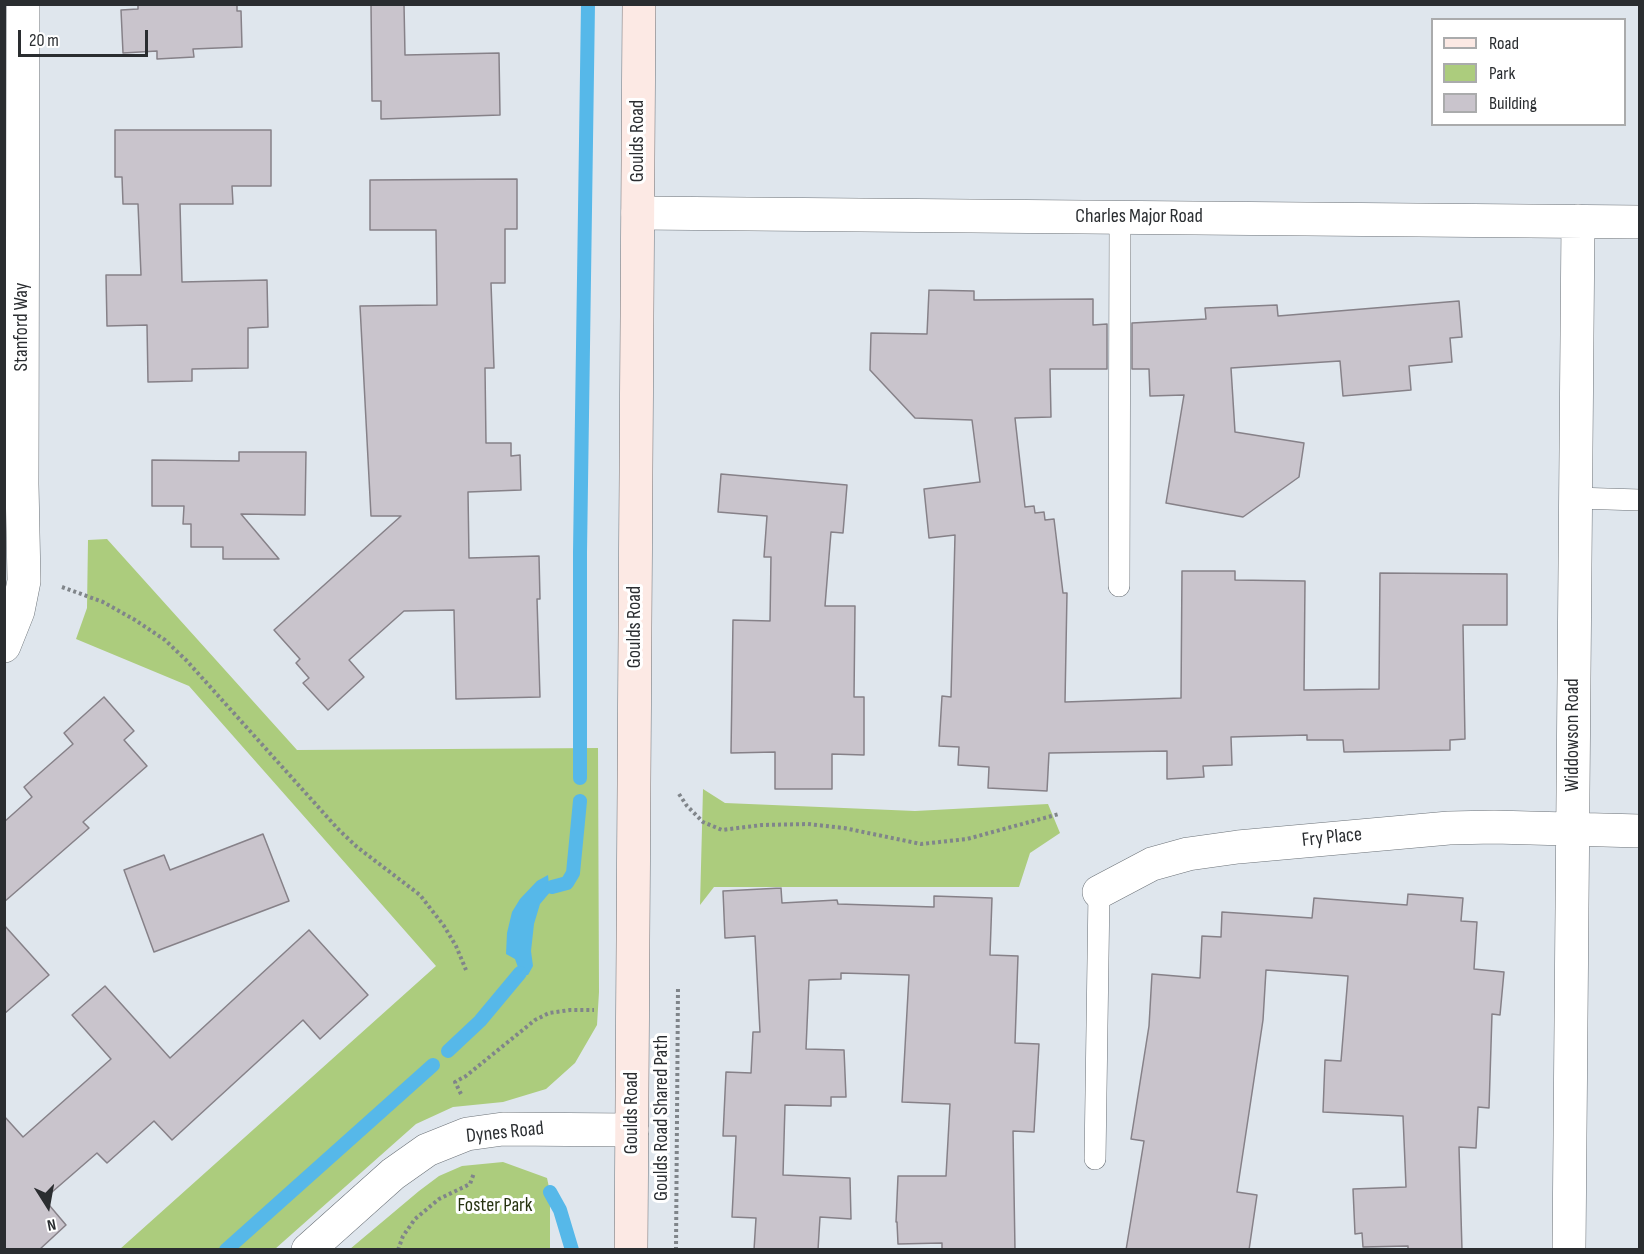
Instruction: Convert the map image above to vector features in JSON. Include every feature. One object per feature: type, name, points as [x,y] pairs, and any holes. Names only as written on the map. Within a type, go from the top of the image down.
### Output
[{"type":"main road","name":"Goulds Road","points":[[631,1250],[639,4]]},
{"type":"street","name":"Stanford Way","points":[[4,646],[18,611],[24,582],[22,484],[23,4]]},
{"type":"street","name":"Charles Major Road","points":[[638,213],[1640,222]]},
{"type":"street","name":"Widdowson Road","points":[[1569,1250],[1578,221]]},
{"type":"street","name":"Fry Place","points":[[1099,892],[1152,864],[1188,854],[1238,847],[1449,828],[1640,831]]},
{"type":"street","name":"Dynes Road","points":[[308,1250],[393,1174],[427,1150],[467,1134],[503,1129],[632,1130]]},
{"type":"lane","points":[[1119,586],[1120,217]]},
{"type":"lane","points":[[1575,498],[1640,500]]},
{"type":"lane","points":[[1095,1159],[1099,892]]},
{"type":"path","points":[[24,582],[53,584],[77,591],[135,620],[165,640],[187,661],[357,848],[420,895],[444,926],[466,970]]},
{"type":"path","points":[[679,794],[702,822],[722,830],[762,825],[808,824],[844,828],[921,844],[967,839],[1059,814]]},
{"type":"path","name":"Goulds Road Shared Path","points":[[676,1250],[678,987]]},
{"type":"path","points":[[455,1082],[466,1076],[535,1020],[549,1013],[594,1010]]},
{"type":"path","points":[[398,1250],[403,1236],[415,1219],[439,1199],[470,1184],[474,1174],[472,1163]]},
{"type":"green space","points":[[107,539],[297,750],[598,748],[599,992],[597,1025],[575,1063],[546,1089],[503,1102],[453,1107],[416,1124],[275,1249],[120,1249],[436,966],[189,686],[76,639],[87,608],[88,540]]},
{"type":"green space","points":[[703,789],[725,803],[915,811],[1048,804],[1060,833],[1030,853],[1019,887],[714,887],[700,905]]},
{"type":"green space","name":"Foster Park","points":[[503,1162],[547,1178],[550,1192],[550,1249],[350,1249],[439,1176],[462,1166]]},
{"type":"water","points":[[548,875],[549,885],[552,887],[540,904],[534,924],[531,951],[533,966],[528,975],[524,975],[520,973],[515,959],[506,954],[507,933],[512,912],[520,899],[537,881]]},
{"type":"building","points":[[138,4],[237,4],[237,11],[241,11],[242,47],[193,49],[194,57],[157,59],[157,51],[123,53],[121,10],[138,9]]},
{"type":"building","points":[[371,4],[404,4],[405,55],[499,53],[500,115],[381,119],[381,101],[372,101]]},
{"type":"building","points":[[115,130],[271,130],[271,186],[232,186],[233,204],[180,204],[182,282],[267,280],[268,327],[248,328],[248,368],[192,369],[192,381],[148,382],[147,325],[107,326],[106,275],[141,275],[138,204],[123,204],[122,177],[115,177]]},
{"type":"building","points":[[517,179],[517,229],[505,229],[505,283],[491,283],[494,368],[485,368],[486,443],[511,443],[511,456],[520,455],[521,490],[468,492],[469,558],[539,556],[540,599],[537,599],[540,697],[456,699],[454,610],[404,611],[349,660],[364,677],[328,710],[303,683],[309,678],[296,663],[300,659],[274,630],[401,516],[371,516],[360,306],[437,305],[436,230],[370,230],[370,180]]},
{"type":"building","points":[[929,290],[974,291],[974,300],[1093,299],[1093,325],[1107,324],[1107,369],[1050,369],[1051,417],[1015,418],[1025,507],[1034,506],[1035,513],[1044,512],[1045,520],[1054,519],[1063,593],[1067,593],[1065,702],[1181,698],[1182,571],[1235,571],[1235,580],[1305,581],[1304,690],[1379,689],[1380,573],[1507,574],[1507,625],[1463,625],[1465,739],[1450,740],[1450,750],[1344,752],[1343,740],[1307,740],[1307,735],[1231,737],[1232,765],[1203,766],[1204,777],[1167,779],[1167,751],[1049,753],[1047,791],[988,788],[989,767],[958,765],[959,747],[939,746],[942,696],[951,697],[955,535],[929,538],[924,489],[980,482],[972,420],[915,418],[870,370],[871,333],[927,334]]},
{"type":"building","points":[[1459,301],[1462,337],[1450,338],[1452,362],[1409,366],[1411,390],[1343,396],[1340,361],[1231,368],[1235,432],[1304,443],[1299,477],[1243,517],[1166,503],[1184,395],[1150,396],[1149,369],[1132,369],[1132,323],[1206,319],[1205,308],[1277,305],[1278,316]]},
{"type":"building","points":[[239,452],[306,452],[305,515],[241,514],[279,559],[223,559],[223,547],[191,547],[191,524],[183,524],[184,506],[152,506],[152,460],[239,461]]},
{"type":"building","points":[[721,474],[847,485],[843,533],[831,532],[825,606],[855,606],[854,697],[864,697],[864,755],[832,754],[832,789],[775,789],[775,752],[731,753],[733,620],[770,621],[771,557],[764,557],[767,516],[718,512]]},
{"type":"building","points":[[104,697],[134,731],[124,740],[147,766],[83,822],[89,828],[4,902],[4,822],[32,797],[24,787],[73,744],[64,733]]},
{"type":"building","points":[[263,834],[289,901],[154,952],[124,870],[164,855],[170,870]]},
{"type":"building","points":[[781,888],[782,903],[837,900],[838,904],[934,907],[934,896],[992,898],[990,955],[1018,956],[1015,1043],[1039,1044],[1034,1132],[1013,1131],[1015,1250],[942,1250],[942,1243],[898,1244],[896,1222],[898,1176],[946,1176],[950,1104],[902,1102],[909,975],[841,973],[841,979],[809,980],[806,1049],[844,1050],[846,1097],[831,1097],[831,1106],[785,1105],[783,1175],[850,1178],[851,1219],[820,1217],[818,1250],[754,1250],[756,1218],[732,1217],[736,1136],[723,1136],[726,1072],[751,1073],[753,1032],[760,1032],[755,936],[725,938],[723,891]]},
{"type":"building","points":[[1408,894],[1463,898],[1461,921],[1477,922],[1474,969],[1504,972],[1500,1015],[1492,1014],[1489,1108],[1478,1107],[1476,1148],[1459,1147],[1462,1250],[1408,1250],[1408,1246],[1363,1247],[1362,1233],[1355,1234],[1353,1189],[1406,1187],[1403,1116],[1323,1112],[1325,1060],[1341,1061],[1348,976],[1266,970],[1263,1020],[1237,1192],[1257,1195],[1249,1250],[1126,1250],[1144,1141],[1131,1139],[1149,1026],[1152,974],[1200,978],[1202,936],[1221,937],[1222,912],[1312,918],[1314,898],[1407,905]]},
{"type":"building","points":[[4,925],[49,975],[4,1014]]},
{"type":"building","points":[[309,930],[368,995],[320,1039],[303,1020],[172,1140],[154,1121],[107,1163],[97,1153],[44,1199],[66,1225],[39,1250],[4,1250],[4,1116],[23,1137],[111,1059],[72,1015],[105,986],[170,1058]]},
{"type":"waterway","points":[[580,778],[580,552],[588,4]]},
{"type":"waterway","points":[[552,887],[567,883],[573,873],[580,801]]},
{"type":"waterway","points":[[448,1051],[480,1021],[520,973]]},
{"type":"waterway","points":[[226,1250],[433,1065]]},
{"type":"waterway","points":[[550,1192],[560,1210],[572,1250]]}]
